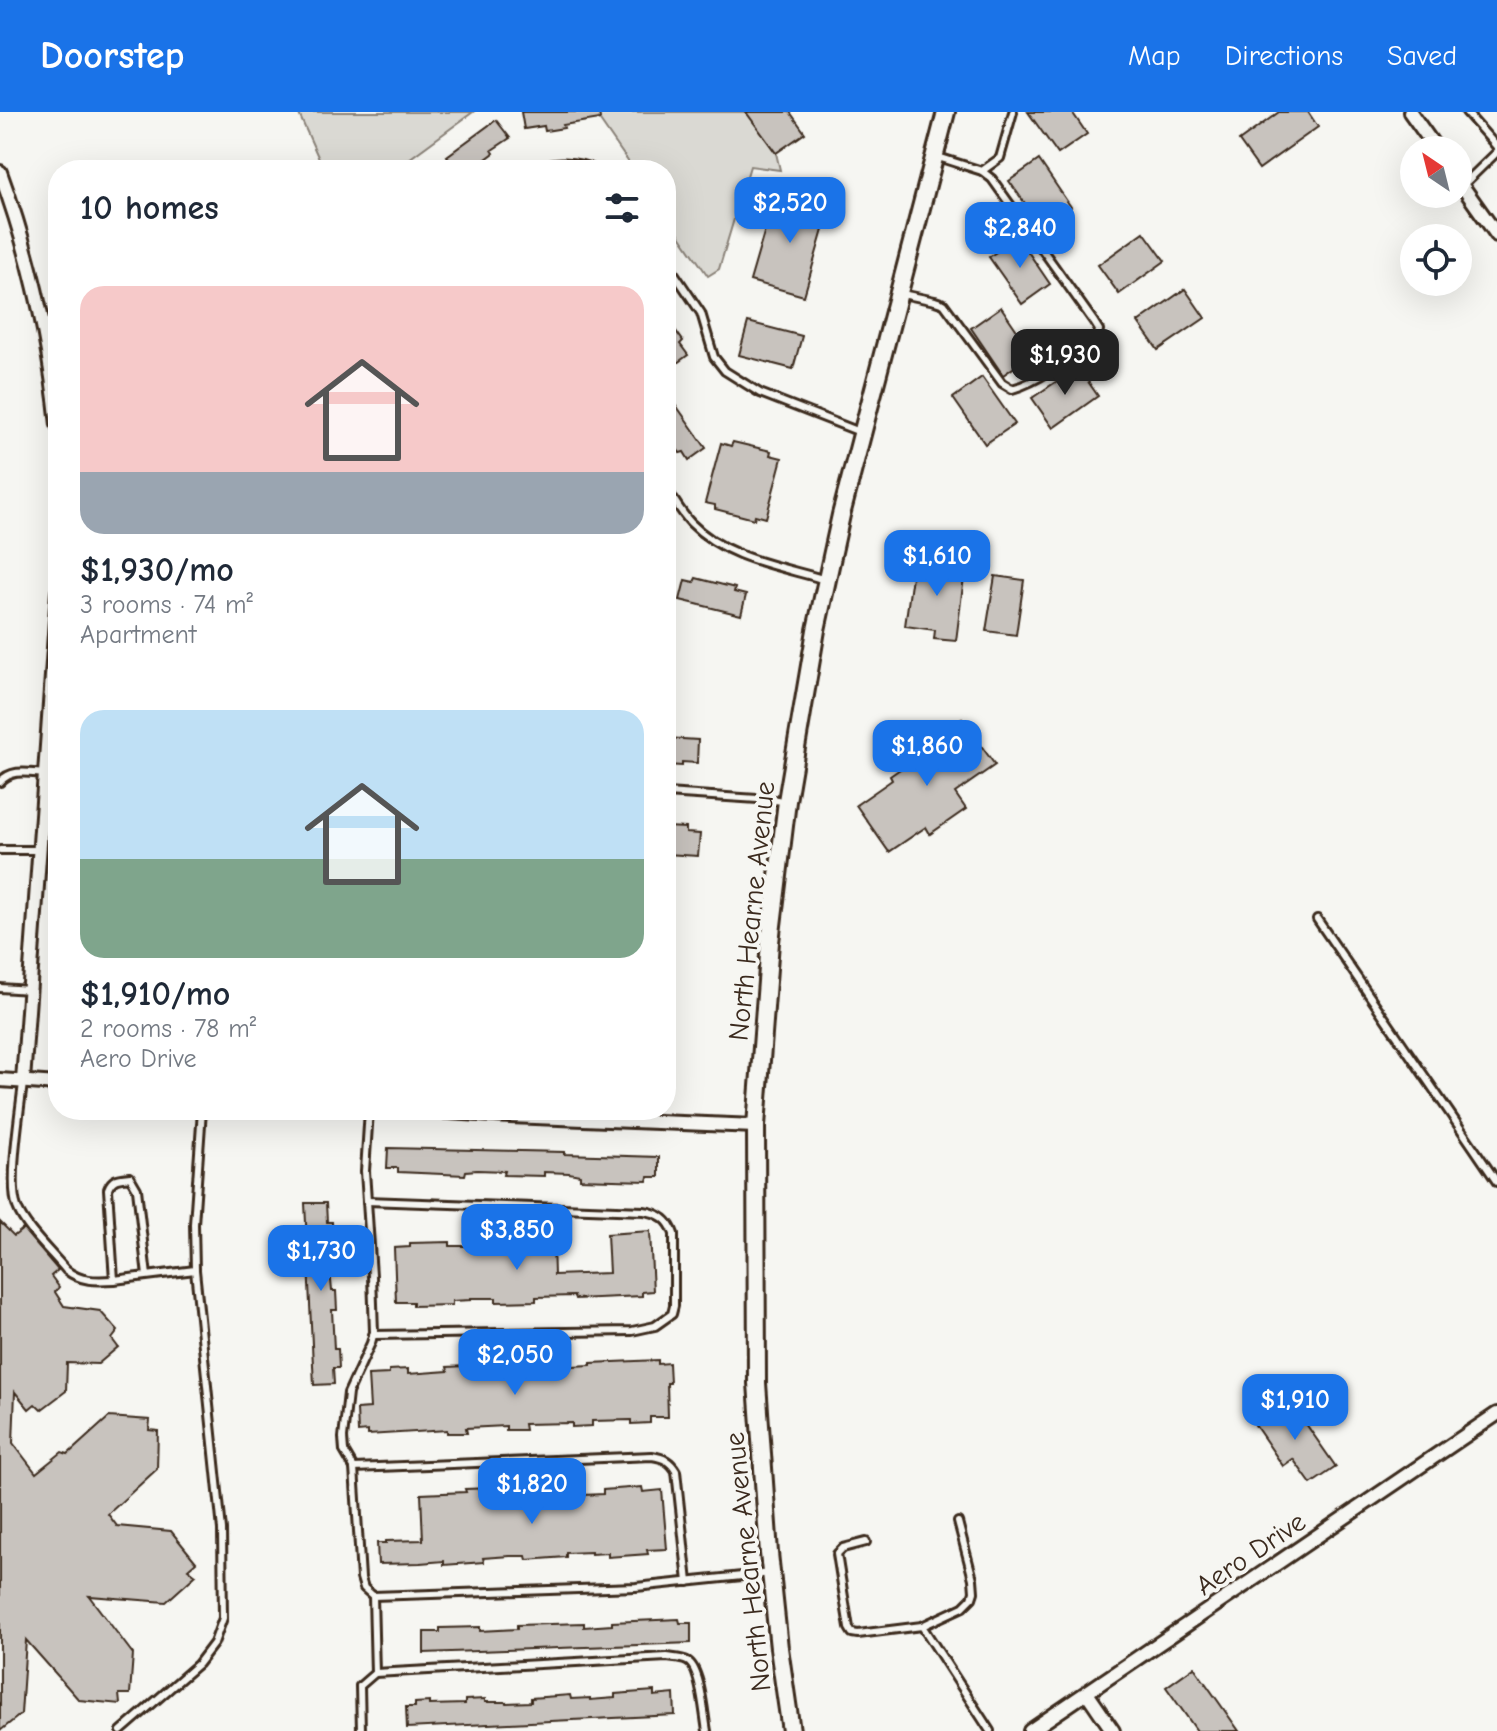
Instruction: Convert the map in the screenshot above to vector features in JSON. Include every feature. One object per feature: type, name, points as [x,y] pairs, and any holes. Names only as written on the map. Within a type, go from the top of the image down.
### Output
[{"type":"main road","name":"North Hearne Avenue","points":[[791,1731],[771,1573],[757,1383],[756,1126],[770,942],[787,801],[813,643],[946,112]]},
{"type":"street","points":[[1410,112],[1427,136]]},
{"type":"street","points":[[0,172],[21,234],[41,310],[48,354]]},
{"type":"street","points":[[1472,200],[1497,235]]},
{"type":"street","points":[[23,1081],[48,750]]},
{"type":"street","points":[[0,1080],[48,1083]]},
{"type":"street","points":[[608,1120],[756,1126]]},
{"type":"street","name":"Aero Drive","points":[[1030,1731],[1497,1414]]},
{"type":"street","points":[[1087,1693],[1113,1731]]},
{"type":"lane","points":[[982,171],[1000,158],[1013,112]]},
{"type":"lane","points":[[1466,112],[1497,150],[1472,172]]},
{"type":"lane","points":[[899,294],[944,304],[1002,383],[1012,389],[1048,371],[1098,335],[1099,330],[992,179],[982,171],[935,156]]},
{"type":"lane","points":[[676,276],[701,313],[714,357],[725,371],[760,393],[863,434]]},
{"type":"lane","points":[[676,502],[690,522],[730,552],[827,580]]},
{"type":"lane","points":[[0,782],[12,772],[46,774]]},
{"type":"lane","points":[[676,794],[787,801]]},
{"type":"lane","points":[[0,850],[40,850]]},
{"type":"lane","points":[[1317,919],[1497,1182]]},
{"type":"lane","points":[[0,988],[30,990]]},
{"type":"lane","points":[[23,1081],[13,1186],[16,1205],[66,1270],[75,1277],[89,1281],[195,1270]]},
{"type":"lane","points":[[121,1731],[198,1664],[214,1643],[223,1618],[222,1530],[195,1270],[194,1224],[201,1120]]},
{"type":"lane","points":[[368,1120],[365,1146],[373,1335],[348,1393],[343,1438],[344,1451],[354,1468],[364,1588],[373,1596],[636,1587],[771,1573]]},
{"type":"lane","points":[[114,1280],[108,1189],[115,1179],[130,1177],[137,1189],[147,1276]]},
{"type":"lane","points":[[367,1201],[644,1211],[663,1217],[670,1223],[674,1234],[674,1306],[672,1314],[655,1326],[632,1331],[373,1335]]},
{"type":"lane","points":[[354,1468],[662,1458],[671,1463],[676,1471],[688,1582]]},
{"type":"lane","points":[[866,1542],[843,1548],[837,1554],[852,1633],[922,1626],[963,1607],[972,1598],[973,1579],[958,1522]]},
{"type":"lane","points":[[373,1596],[375,1673]]},
{"type":"lane","points":[[922,1626],[990,1731]]},
{"type":"lane","points":[[361,1731],[360,1686],[375,1673],[667,1657],[687,1660],[694,1666],[707,1731]]},
{"type":"shaded area","points":[[298,112],[473,112],[408,160],[319,159]]},
{"type":"shaded area","points":[[594,112],[746,112],[776,153],[780,170],[750,166],[719,269],[708,276],[676,230],[676,160],[627,160]]},
{"type":"building","points":[[521,112],[599,112],[600,119],[545,131],[544,126],[524,129]]},
{"type":"building","points":[[746,112],[790,112],[805,133],[776,153]]},
{"type":"building","points":[[1028,112],[1072,112],[1087,134],[1058,154]]},
{"type":"building","points":[[1279,112],[1308,112],[1318,127],[1259,169],[1239,141]]},
{"type":"building","points":[[496,120],[510,138],[492,150],[494,153],[485,160],[450,160],[447,156]]},
{"type":"building","points":[[1039,160],[1071,207],[1042,227],[1009,181]]},
{"type":"building","points":[[775,195],[829,209],[804,296],[750,281]]},
{"type":"building","points":[[1144,232],[1165,261],[1119,294],[1098,265]]},
{"type":"building","points":[[1018,237],[1050,284],[1022,304],[989,257]]},
{"type":"building","points":[[1185,289],[1205,318],[1158,350],[1138,322]]},
{"type":"building","points":[[1001,307],[1033,354],[1003,375],[971,328]]},
{"type":"building","points":[[748,322],[802,336],[793,369],[739,355]]},
{"type":"building","points":[[676,331],[683,341],[680,344],[688,355],[676,364]]},
{"type":"building","points":[[1078,367],[1098,396],[1053,428],[1032,398]]},
{"type":"building","points":[[982,377],[1015,424],[985,444],[953,398]]},
{"type":"building","points":[[676,405],[706,448],[689,460],[684,452],[680,453],[676,448]]},
{"type":"building","points":[[733,442],[771,451],[770,455],[782,458],[766,518],[755,515],[754,519],[715,509],[715,505],[705,503],[721,443],[731,446]]},
{"type":"building","points":[[943,558],[966,561],[956,641],[934,639],[935,630],[905,626],[914,562],[942,566]]},
{"type":"building","points":[[995,576],[1024,580],[1016,635],[986,631]]},
{"type":"building","points":[[696,578],[735,588],[734,592],[746,595],[741,615],[680,600],[685,580],[694,582]]},
{"type":"building","points":[[962,719],[995,765],[955,793],[966,809],[930,834],[926,827],[889,852],[856,805],[892,780],[890,776],[942,740],[938,736]]},
{"type":"building","points":[[676,739],[698,740],[697,763],[682,762],[682,766],[676,766]]},
{"type":"building","points":[[676,828],[686,828],[686,833],[700,834],[698,856],[676,855]]},
{"type":"building","points":[[388,1148],[659,1157],[659,1177],[648,1177],[647,1181],[580,1179],[580,1175],[544,1172],[544,1176],[504,1175],[505,1171],[477,1170],[466,1171],[465,1175],[398,1172],[398,1168],[387,1168]]},
{"type":"building","points":[[305,1203],[326,1203],[327,1222],[332,1222],[330,1270],[332,1291],[336,1291],[337,1310],[332,1310],[334,1349],[338,1349],[339,1368],[333,1368],[334,1384],[314,1385]]},
{"type":"building","points":[[0,1222],[14,1236],[23,1229],[58,1270],[51,1276],[59,1287],[55,1292],[64,1306],[100,1311],[118,1331],[112,1339],[118,1347],[98,1364],[67,1363],[66,1391],[41,1410],[35,1404],[29,1409],[15,1392],[13,1443],[36,1473],[62,1452],[68,1454],[109,1417],[150,1420],[149,1430],[158,1431],[157,1469],[108,1514],[117,1526],[171,1531],[196,1562],[188,1569],[196,1575],[166,1602],[89,1596],[133,1654],[130,1694],[119,1694],[120,1704],[79,1700],[26,1640],[21,1714],[0,1731]]},
{"type":"building","points":[[650,1231],[653,1291],[642,1292],[642,1296],[536,1297],[536,1301],[496,1302],[496,1298],[471,1298],[452,1301],[452,1305],[413,1306],[413,1302],[396,1302],[394,1248],[410,1247],[410,1243],[450,1242],[450,1246],[478,1246],[494,1244],[494,1240],[534,1239],[534,1243],[553,1243],[554,1275],[609,1273],[607,1234]]},
{"type":"building","points":[[658,1360],[658,1364],[669,1363],[668,1417],[650,1417],[650,1423],[592,1421],[592,1426],[572,1427],[572,1423],[524,1424],[525,1430],[506,1430],[506,1426],[466,1428],[467,1433],[447,1433],[447,1430],[368,1435],[368,1431],[358,1432],[357,1409],[370,1408],[368,1375],[408,1369],[408,1374],[448,1371],[447,1367],[466,1366],[467,1372],[512,1369],[512,1365],[552,1363],[552,1367]]},
{"type":"building","points":[[1290,1401],[1336,1467],[1311,1484],[1293,1459],[1283,1466],[1255,1425]]},
{"type":"building","points":[[642,1487],[643,1492],[662,1490],[667,1549],[647,1550],[648,1554],[608,1557],[608,1553],[591,1552],[527,1560],[526,1556],[483,1558],[484,1562],[444,1565],[444,1561],[378,1564],[377,1543],[423,1540],[421,1494],[492,1488],[492,1493],[498,1492],[498,1497],[524,1496],[524,1492],[563,1491],[563,1496],[603,1494],[603,1490]]},
{"type":"building","points":[[679,1619],[680,1623],[691,1623],[691,1643],[424,1653],[424,1632],[440,1632],[440,1628],[480,1627],[480,1631],[517,1629],[517,1625],[584,1623],[584,1627],[612,1625],[612,1622]]},
{"type":"building","points":[[1194,1667],[1239,1731],[1197,1731],[1166,1687]]},
{"type":"building","points":[[654,1691],[654,1696],[674,1694],[675,1715],[407,1728],[406,1707],[415,1707],[415,1703],[465,1704],[465,1700],[485,1699],[485,1702],[531,1702],[531,1698],[570,1695],[571,1699],[590,1700],[615,1698],[615,1694]]}]
